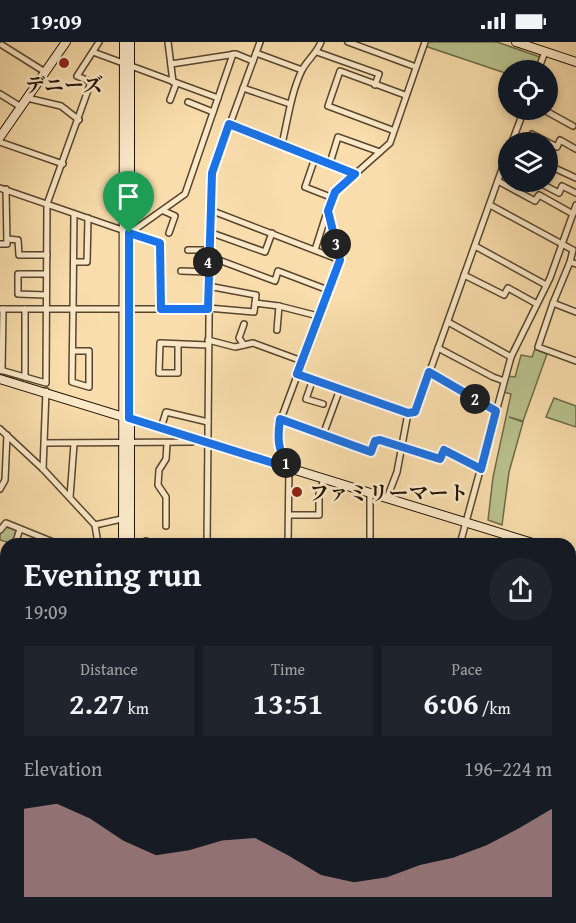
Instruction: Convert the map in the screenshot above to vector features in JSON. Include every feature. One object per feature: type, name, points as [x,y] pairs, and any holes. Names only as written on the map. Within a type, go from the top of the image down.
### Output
[{"type":"street","points":[[0,137],[66,42]]},
{"type":"street","points":[[1,373],[46,383],[47,204],[91,82],[77,76],[99,42]]},
{"type":"street","points":[[124,42],[127,64],[127,309],[126,518],[124,538]]},
{"type":"street","points":[[127,64],[130,42]]},
{"type":"street","points":[[168,42],[175,83],[170,100]]},
{"type":"street","points":[[207,538],[208,253],[212,173],[260,42]]},
{"type":"street","points":[[282,144],[290,104],[302,70],[317,52],[321,42]]},
{"type":"street","points":[[348,42],[416,67]]},
{"type":"street","points":[[315,250],[335,192],[390,143],[392,130],[425,42]]},
{"type":"street","points":[[516,42],[543,48],[576,62]]},
{"type":"street","points":[[2,45],[45,72]]},
{"type":"street","points":[[93,52],[218,98]]},
{"type":"street","points":[[317,52],[379,74],[375,85]]},
{"type":"street","points":[[256,53],[302,70]]},
{"type":"street","points":[[127,232],[164,211],[185,194],[233,54]]},
{"type":"street","points":[[171,63],[233,54],[253,61]]},
{"type":"street","points":[[392,130],[328,106],[340,72],[405,95]]},
{"type":"street","points":[[243,88],[290,104]]},
{"type":"street","points":[[0,94],[21,107]]},
{"type":"street","points":[[27,98],[61,106],[79,120]]},
{"type":"street","points":[[188,102],[213,112]]},
{"type":"street","points":[[558,118],[573,126]]},
{"type":"street","points":[[229,124],[355,174]]},
{"type":"street","points":[[330,163],[338,137],[380,152]]},
{"type":"street","points":[[558,145],[560,140],[576,149]]},
{"type":"street","points":[[0,142],[63,164]]},
{"type":"street","points":[[315,158],[305,187],[333,198]]},
{"type":"street","points":[[558,170],[576,178]]},
{"type":"street","points":[[297,374],[408,413],[415,412],[498,181]]},
{"type":"street","points":[[557,192],[559,193],[562,186],[576,193]]},
{"type":"street","points":[[0,244],[7,244],[3,214],[3,188],[160,243],[161,309]]},
{"type":"street","points":[[518,192],[535,201],[539,195],[573,214]]},
{"type":"street","points":[[490,204],[573,250],[573,263],[553,303],[538,347],[576,361]]},
{"type":"street","points":[[462,538],[512,357],[546,285],[576,205]]},
{"type":"street","points":[[210,210],[340,260]]},
{"type":"street","points":[[164,211],[175,216],[169,233]]},
{"type":"street","points":[[288,538],[289,468],[280,453],[277,440],[280,419],[340,260],[328,211]]},
{"type":"street","points":[[73,351],[89,351],[89,387],[72,382],[74,214]]},
{"type":"street","points":[[74,262],[87,262],[88,218]]},
{"type":"street","points":[[209,232],[265,252],[272,233]]},
{"type":"street","points":[[7,239],[18,240],[19,255],[46,255]]},
{"type":"street","points":[[475,246],[546,285]]},
{"type":"street","points":[[188,250],[208,253],[275,281],[278,270],[328,290]]},
{"type":"street","points":[[182,271],[208,272]]},
{"type":"street","points":[[46,273],[18,274],[18,294],[46,295]]},
{"type":"street","points":[[464,275],[504,295],[508,288],[537,304]]},
{"type":"street","points":[[1,373],[1,309],[208,308],[254,312],[256,295],[208,286]]},
{"type":"street","points":[[255,303],[279,306],[318,316]]},
{"type":"street","points":[[553,303],[576,310]]},
{"type":"street","points":[[277,330],[279,306]]},
{"type":"street","points":[[25,309],[25,377]]},
{"type":"street","points":[[448,322],[512,357]]},
{"type":"street","points":[[244,324],[239,338],[244,345]]},
{"type":"street","points":[[178,344],[178,373],[159,373],[160,343],[208,342],[236,347],[253,343],[302,361]]},
{"type":"street","points":[[438,348],[504,381]]},
{"type":"street","points":[[429,372],[496,411]]},
{"type":"street","points":[[1,373],[46,391],[126,417],[517,538]]},
{"type":"street","points":[[313,379],[306,399],[323,404]]},
{"type":"street","points":[[323,435],[340,389]]},
{"type":"street","points":[[43,469],[46,391]]},
{"type":"street","points":[[161,428],[166,412],[208,422]]},
{"type":"street","points":[[387,498],[402,448],[408,413]]},
{"type":"street","points":[[280,419],[371,452],[375,441],[380,440],[440,459],[444,450],[481,469]]},
{"type":"street","points":[[0,429],[43,469],[95,525],[96,538]]},
{"type":"street","points":[[0,489],[5,480],[7,435]]},
{"type":"street","points":[[45,443],[167,444],[192,442],[194,438]]},
{"type":"street","points":[[70,497],[74,444]]},
{"type":"street","points":[[166,526],[166,497],[158,485],[159,470],[166,459],[167,444]]},
{"type":"street","points":[[289,516],[319,515],[319,494],[324,478]]},
{"type":"street","points":[[370,493],[370,538]]},
{"type":"street","points":[[95,525],[126,518]]},
{"type":"street","points":[[126,518],[129,538]]},
{"type":"street","points":[[0,530],[6,523],[37,538]]},
{"type":"street","points":[[17,538],[20,529]]},
{"type":"green space","points":[[427,42],[497,42],[540,57],[539,60],[498,60],[498,71],[425,46]]},
{"type":"green space","points":[[535,349],[547,354],[523,421],[509,417],[523,422],[509,472],[502,525],[488,520],[493,477],[511,394],[503,392],[508,376],[515,377],[521,355],[532,357]]},
{"type":"green space","points":[[554,398],[576,406],[576,427],[546,417]]},
{"type":"green space","points":[[6,527],[17,530],[15,538],[0,538],[0,534]]},
{"type":"place","name":"デニーズ","points":[[64,63]]},
{"type":"place","name":"ファミリーマート","points":[[297,492]]},
{"type":"route","points":[[229,124],[307,153],[355,174],[335,192],[328,211],[340,260],[297,374],[408,413],[415,412],[429,372],[496,411],[481,469],[444,450],[440,459],[380,440],[375,441],[371,452],[280,419],[277,440],[280,453],[289,468],[129,418],[129,233],[160,243],[161,309],[208,309],[210,188],[215,161],[229,124]]}]
